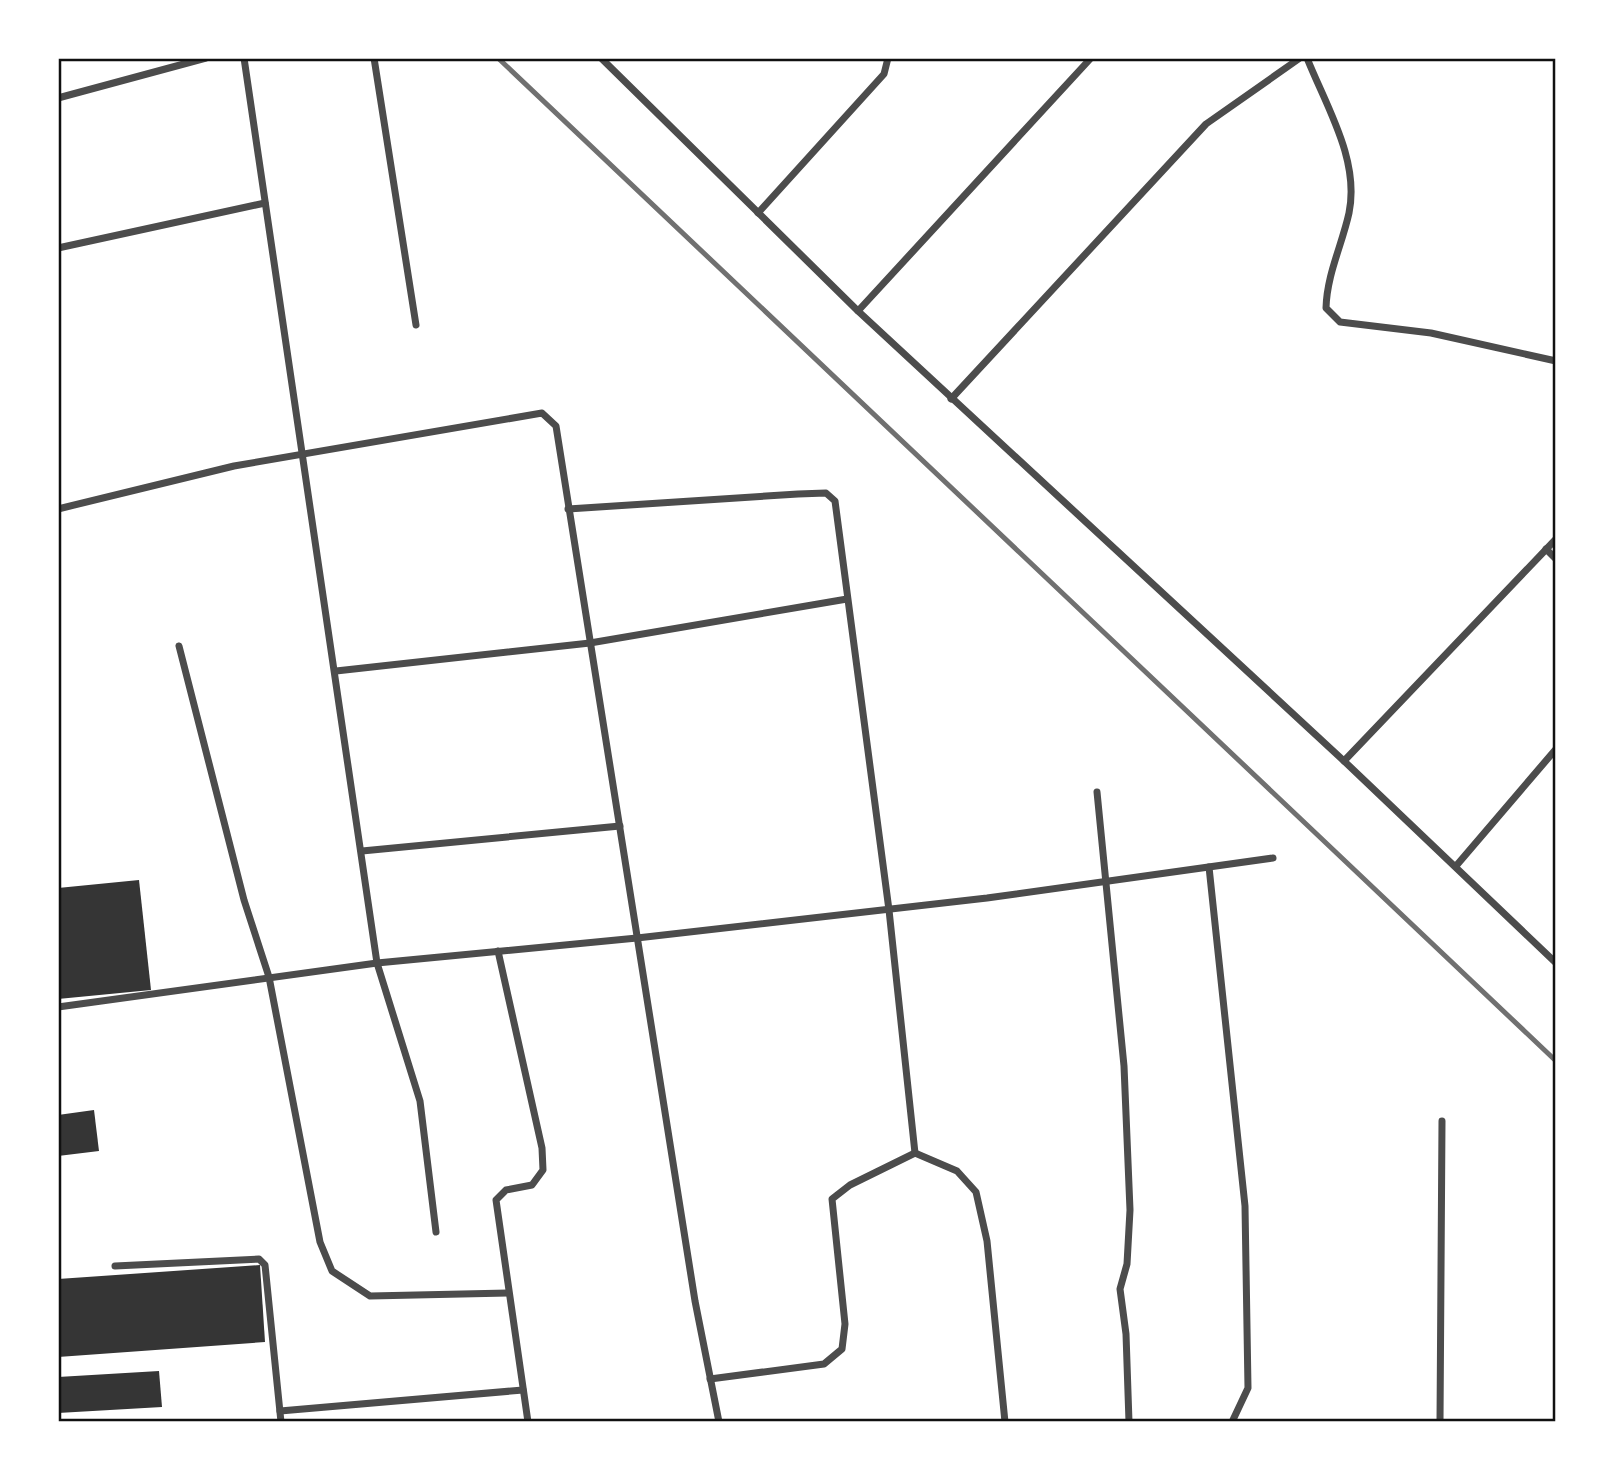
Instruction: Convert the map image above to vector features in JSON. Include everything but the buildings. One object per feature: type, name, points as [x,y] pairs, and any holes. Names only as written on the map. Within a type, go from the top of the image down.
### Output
[{"type":"street","points":[[58,98],[206,58]]},
{"type":"street","points":[[244,58],[377,963],[420,1101],[436,1232]]},
{"type":"street","points":[[374,58],[416,325]]},
{"type":"street","points":[[601,58],[858,311],[1344,761],[1556,963]]},
{"type":"street","points":[[758,213],[884,74],[888,58]]},
{"type":"street","points":[[858,311],[1091,58]]},
{"type":"street","points":[[951,399],[1206,124],[1300,58]]},
{"type":"street","points":[[1307,58],[1351,170],[1349,211],[1326,287],[1326,308],[1340,322],[1431,333],[1556,362]]},
{"type":"street","points":[[58,247],[265,203]]},
{"type":"street","points":[[58,509],[234,466],[542,413],[556,426],[637,938],[719,1422]]},
{"type":"street","points":[[568,509],[826,493],[835,501],[889,909],[915,1153]]},
{"type":"street","points":[[1344,761],[1556,539]]},
{"type":"street","points":[[1546,550],[1556,559]]},
{"type":"street","points":[[336,671],[590,643],[847,599]]},
{"type":"street","points":[[179,646],[244,900],[269,976],[320,1242],[332,1271],[370,1296],[508,1293]]},
{"type":"street","points":[[1456,866],[1556,749]]},
{"type":"street","points":[[1097,792],[1108,881],[1124,1066],[1129,1183],[1127,1264],[1120,1289],[1126,1334],[1129,1422]]},
{"type":"street","points":[[362,851],[620,826]]},
{"type":"street","points":[[58,1007],[269,976],[889,909],[1273,858]]},
{"type":"street","points":[[1209,867],[1245,1206],[1248,1388],[1233,1422]]},
{"type":"street","points":[[498,951],[542,1148],[543,1170],[532,1185],[506,1190],[496,1200],[528,1422]]},
{"type":"street","points":[[1440,1422],[1442,1121]]},
{"type":"street","points":[[710,1378],[824,1364],[842,1349],[845,1324],[832,1199],[850,1185],[915,1153],[957,1171],[976,1192],[986,1241],[1005,1422]]},
{"type":"street","points":[[115,1266],[259,1259],[265,1265],[281,1422]]},
{"type":"street","points":[[280,1411],[523,1390]]},
{"type":"railway","points":[[498,58],[1556,1061]]}]
